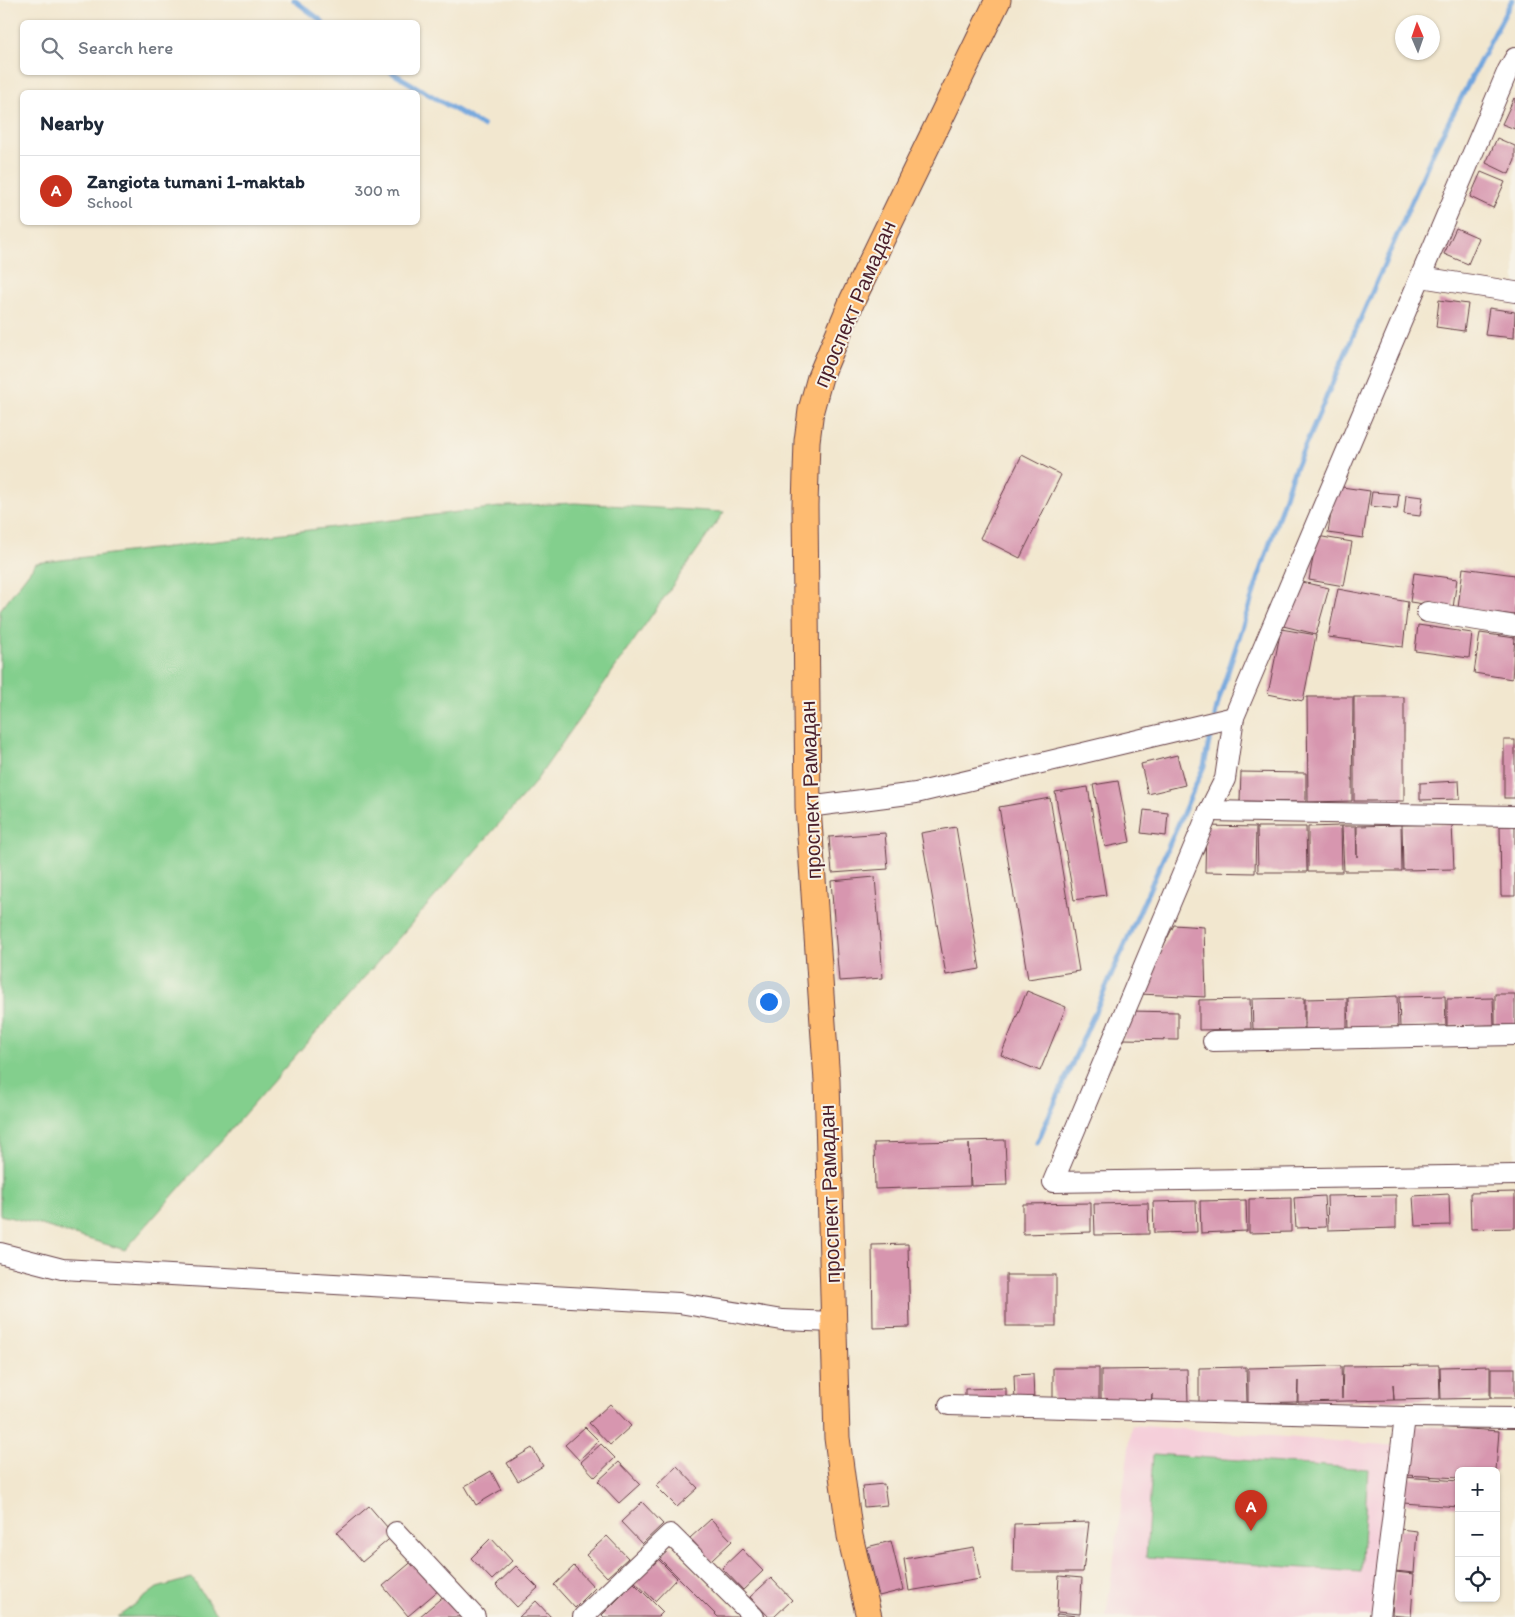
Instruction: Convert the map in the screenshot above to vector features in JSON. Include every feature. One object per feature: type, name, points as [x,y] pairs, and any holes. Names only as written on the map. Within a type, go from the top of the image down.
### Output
[{"type":"main road","name":"проспект Рамадан","points":[[870,1617],[850,1536],[842,1488],[837,1438],[827,1081],[808,807],[807,441],[811,410],[820,377],[852,301],[998,0]]},
{"type":"street","points":[[1515,58],[1508,70],[1421,278],[1227,719],[1225,779],[1209,811],[1053,1182],[1515,1175]]},
{"type":"street","points":[[1421,278],[1515,292]]},
{"type":"street","points":[[1427,612],[1515,626]]},
{"type":"street","points":[[808,807],[916,793],[1227,719]]},
{"type":"street","points":[[1209,811],[1515,816]]},
{"type":"street","points":[[1213,1041],[1515,1035]]},
{"type":"street","points":[[0,1253],[62,1269],[679,1303],[782,1320],[834,1322]]},
{"type":"street","points":[[949,1405],[1405,1418],[1515,1418]]},
{"type":"street","points":[[1380,1617],[1405,1418]]},
{"type":"street","points":[[396,1532],[475,1617]]},
{"type":"street","points":[[584,1617],[670,1534],[754,1617]]},
{"type":"shaded area","points":[[1132,1425],[1398,1446],[1373,1617],[1106,1617]]},
{"type":"green space","points":[[575,503],[724,512],[533,785],[125,1250],[0,1215],[0,610],[36,563],[508,506]]},
{"type":"green space","points":[[1153,1454],[1368,1469],[1361,1572],[1146,1557]]},
{"type":"green space","points":[[192,1578],[218,1617],[118,1617],[157,1588]]},
{"type":"building","points":[[1515,99],[1515,129],[1502,124]]},
{"type":"building","points":[[1497,138],[1515,146],[1515,160],[1509,174],[1486,163]]},
{"type":"building","points":[[1481,172],[1505,182],[1493,208],[1470,197]]},
{"type":"building","points":[[1456,228],[1479,238],[1468,264],[1444,254]]},
{"type":"building","points":[[1439,300],[1468,304],[1464,331],[1436,327]]},
{"type":"building","points":[[1489,308],[1515,312],[1514,338],[1485,335]]},
{"type":"building","points":[[1022,455],[1061,475],[1020,558],[980,538]]},
{"type":"building","points":[[1335,486],[1370,491],[1363,538],[1328,533]]},
{"type":"building","points":[[1372,492],[1399,494],[1397,509],[1370,506]]},
{"type":"building","points":[[1406,495],[1423,497],[1420,516],[1404,514]]},
{"type":"building","points":[[1317,536],[1352,542],[1344,586],[1309,580]]},
{"type":"building","points":[[1463,568],[1515,575],[1515,615],[1458,608]]},
{"type":"building","points":[[1414,573],[1457,579],[1453,608],[1410,602]]},
{"type":"building","points":[[1297,581],[1329,588],[1316,634],[1283,626]]},
{"type":"building","points":[[1338,589],[1408,602],[1403,647],[1328,637]]},
{"type":"building","points":[[1418,625],[1472,633],[1469,658],[1415,651]]},
{"type":"building","points":[[1281,629],[1316,635],[1303,701],[1268,694]]},
{"type":"building","points":[[1480,633],[1515,638],[1512,679],[1474,673]]},
{"type":"building","points":[[1307,697],[1353,697],[1352,801],[1308,802]]},
{"type":"building","points":[[1354,697],[1404,697],[1404,801],[1354,801]]},
{"type":"building","points":[[1504,740],[1515,740],[1515,798],[1504,798]]},
{"type":"building","points":[[1177,755],[1185,785],[1148,794],[1141,764]]},
{"type":"building","points":[[1241,772],[1306,773],[1306,802],[1240,801]]},
{"type":"building","points":[[1118,781],[1130,842],[1105,847],[1093,785]]},
{"type":"building","points":[[1459,781],[1460,799],[1420,800],[1420,783]]},
{"type":"building","points":[[1088,787],[1106,895],[1074,900],[1055,792]]},
{"type":"building","points":[[1050,798],[1079,971],[1028,979],[999,807]]},
{"type":"building","points":[[1144,810],[1168,813],[1166,836],[1141,833]]},
{"type":"building","points":[[1452,824],[1454,869],[1403,870],[1402,825]]},
{"type":"building","points":[[1401,825],[1402,871],[1344,871],[1342,826],[1356,826],[1357,857],[1357,826]]},
{"type":"building","points":[[1206,826],[1256,827],[1255,873],[1205,872]]},
{"type":"building","points":[[1341,826],[1342,872],[1308,872],[1308,827]]},
{"type":"building","points":[[1500,826],[1515,826],[1515,896],[1501,896]]},
{"type":"building","points":[[956,827],[980,969],[946,975],[921,833]]},
{"type":"building","points":[[1257,827],[1306,827],[1307,872],[1258,872]]},
{"type":"building","points":[[885,833],[888,869],[832,873],[829,837]]},
{"type":"building","points":[[875,877],[883,978],[839,981],[831,881]]},
{"type":"building","points":[[1174,925],[1204,927],[1206,997],[1139,994]]},
{"type":"building","points":[[1027,991],[1066,1007],[1040,1071],[1001,1055]]},
{"type":"building","points":[[1495,994],[1515,994],[1515,1025],[1495,1025]]},
{"type":"building","points":[[1397,996],[1398,1027],[1349,1029],[1348,998]]},
{"type":"building","points":[[1445,996],[1446,1026],[1400,1027],[1399,997]]},
{"type":"building","points":[[1304,998],[1304,1029],[1253,1029],[1252,999]]},
{"type":"building","points":[[1347,998],[1347,1028],[1305,1029],[1305,999]]},
{"type":"building","points":[[1493,998],[1494,1025],[1447,1026],[1447,999]]},
{"type":"building","points":[[1250,999],[1251,1029],[1199,1030],[1199,1000]]},
{"type":"building","points":[[1130,1011],[1178,1012],[1178,1040],[1123,1039]]},
{"type":"building","points":[[1005,1140],[1007,1185],[971,1186],[969,1144],[970,1186],[875,1189],[874,1143]]},
{"type":"building","points":[[1515,1192],[1515,1228],[1471,1229],[1470,1193]]},
{"type":"building","points":[[1449,1194],[1450,1225],[1415,1226],[1413,1196]]},
{"type":"building","points":[[1396,1195],[1396,1228],[1328,1230],[1327,1196]]},
{"type":"building","points":[[1324,1196],[1326,1227],[1296,1228],[1294,1198]]},
{"type":"building","points":[[1291,1198],[1291,1232],[1249,1233],[1249,1199]]},
{"type":"building","points":[[1246,1200],[1247,1231],[1201,1233],[1200,1201]]},
{"type":"building","points":[[1196,1201],[1197,1232],[1154,1233],[1153,1202]]},
{"type":"building","points":[[1091,1203],[1091,1232],[1023,1234],[1023,1204]]},
{"type":"building","points":[[1148,1203],[1149,1234],[1095,1235],[1094,1204]]},
{"type":"building","points":[[908,1244],[910,1327],[873,1328],[872,1245]]},
{"type":"building","points":[[1006,1275],[1056,1275],[1056,1326],[1006,1326]]},
{"type":"building","points":[[1439,1365],[1440,1399],[1298,1402],[1298,1381],[1297,1402],[1248,1403],[1248,1368],[1341,1366],[1342,1398],[1343,1366]]},
{"type":"building","points":[[1490,1366],[1490,1398],[1441,1399],[1440,1367]]},
{"type":"building","points":[[1246,1367],[1247,1402],[1199,1403],[1199,1368]]},
{"type":"building","points":[[1053,1368],[1099,1368],[1099,1402],[1053,1402]]},
{"type":"building","points":[[1491,1368],[1515,1368],[1515,1398],[1491,1398]]},
{"type":"building","points":[[1187,1369],[1188,1402],[1152,1403],[1152,1394],[1151,1403],[1101,1403],[1101,1370]]},
{"type":"building","points":[[1033,1374],[1034,1401],[1015,1402],[1014,1375]]},
{"type":"building","points":[[1006,1388],[1006,1402],[965,1403],[965,1389]]},
{"type":"building","points":[[610,1404],[631,1426],[610,1445],[589,1423]]},
{"type":"building","points":[[1408,1425],[1499,1431],[1496,1467],[1455,1467],[1455,1478],[1405,1475]]},
{"type":"building","points":[[585,1427],[599,1441],[579,1460],[565,1445]]},
{"type":"building","points":[[601,1444],[615,1458],[595,1477],[581,1462]]},
{"type":"building","points":[[532,1448],[543,1466],[518,1481],[507,1463]]},
{"type":"building","points":[[619,1462],[640,1484],[619,1503],[598,1481]]},
{"type":"building","points":[[677,1466],[698,1488],[677,1507],[656,1486]]},
{"type":"building","points":[[491,1471],[501,1490],[476,1505],[465,1486]]},
{"type":"building","points":[[1404,1477],[1455,1481],[1455,1507],[1403,1503]]},
{"type":"building","points":[[884,1484],[887,1505],[864,1507],[862,1486]]},
{"type":"building","points":[[642,1502],[663,1524],[642,1544],[621,1522]]},
{"type":"building","points":[[369,1506],[394,1535],[362,1562],[337,1533]]},
{"type":"building","points":[[711,1519],[732,1541],[711,1561],[690,1538]]},
{"type":"building","points":[[1089,1522],[1083,1572],[1013,1572],[1014,1524]]},
{"type":"building","points":[[1399,1529],[1417,1531],[1414,1573],[1395,1571]]},
{"type":"building","points":[[607,1536],[628,1558],[607,1577],[586,1555]]},
{"type":"building","points":[[491,1538],[512,1561],[492,1580],[471,1558]]},
{"type":"building","points":[[891,1541],[903,1590],[879,1596],[867,1547]]},
{"type":"building","points":[[670,1547],[739,1617],[718,1617],[659,1558]]},
{"type":"building","points":[[974,1547],[980,1579],[909,1591],[904,1559]]},
{"type":"building","points":[[742,1549],[763,1571],[743,1590],[722,1568]]},
{"type":"building","points":[[415,1559],[440,1589],[408,1616],[383,1586]]},
{"type":"building","points":[[658,1559],[677,1578],[655,1601],[635,1582]]},
{"type":"building","points":[[516,1566],[538,1588],[517,1607],[496,1585]]},
{"type":"building","points":[[574,1566],[595,1588],[575,1608],[554,1585]]},
{"type":"building","points":[[1395,1572],[1414,1574],[1411,1617],[1392,1615]]},
{"type":"building","points":[[1059,1576],[1082,1578],[1080,1614],[1057,1612]]},
{"type":"building","points":[[771,1578],[792,1600],[774,1617],[769,1617],[750,1597]]},
{"type":"building","points":[[634,1583],[663,1612],[658,1617],[604,1617],[602,1615]]},
{"type":"building","points":[[446,1594],[465,1617],[419,1617]]},
{"type":"building","points":[[536,1601],[551,1617],[519,1617]]},
{"type":"building","points":[[1057,1614],[1077,1616],[1077,1617],[1056,1617]]},
{"type":"waterway","points":[[294,0],[320,20]]},
{"type":"waterway","points":[[1215,716],[1291,478],[1435,148],[1512,0]]},
{"type":"waterway","points":[[396,75],[483,126]]},
{"type":"waterway","points":[[1037,1143],[1204,766],[1212,727]]},
{"type":"place","name":"Zangiota tumani 1-maktab","points":[[1251,1531]]}]
